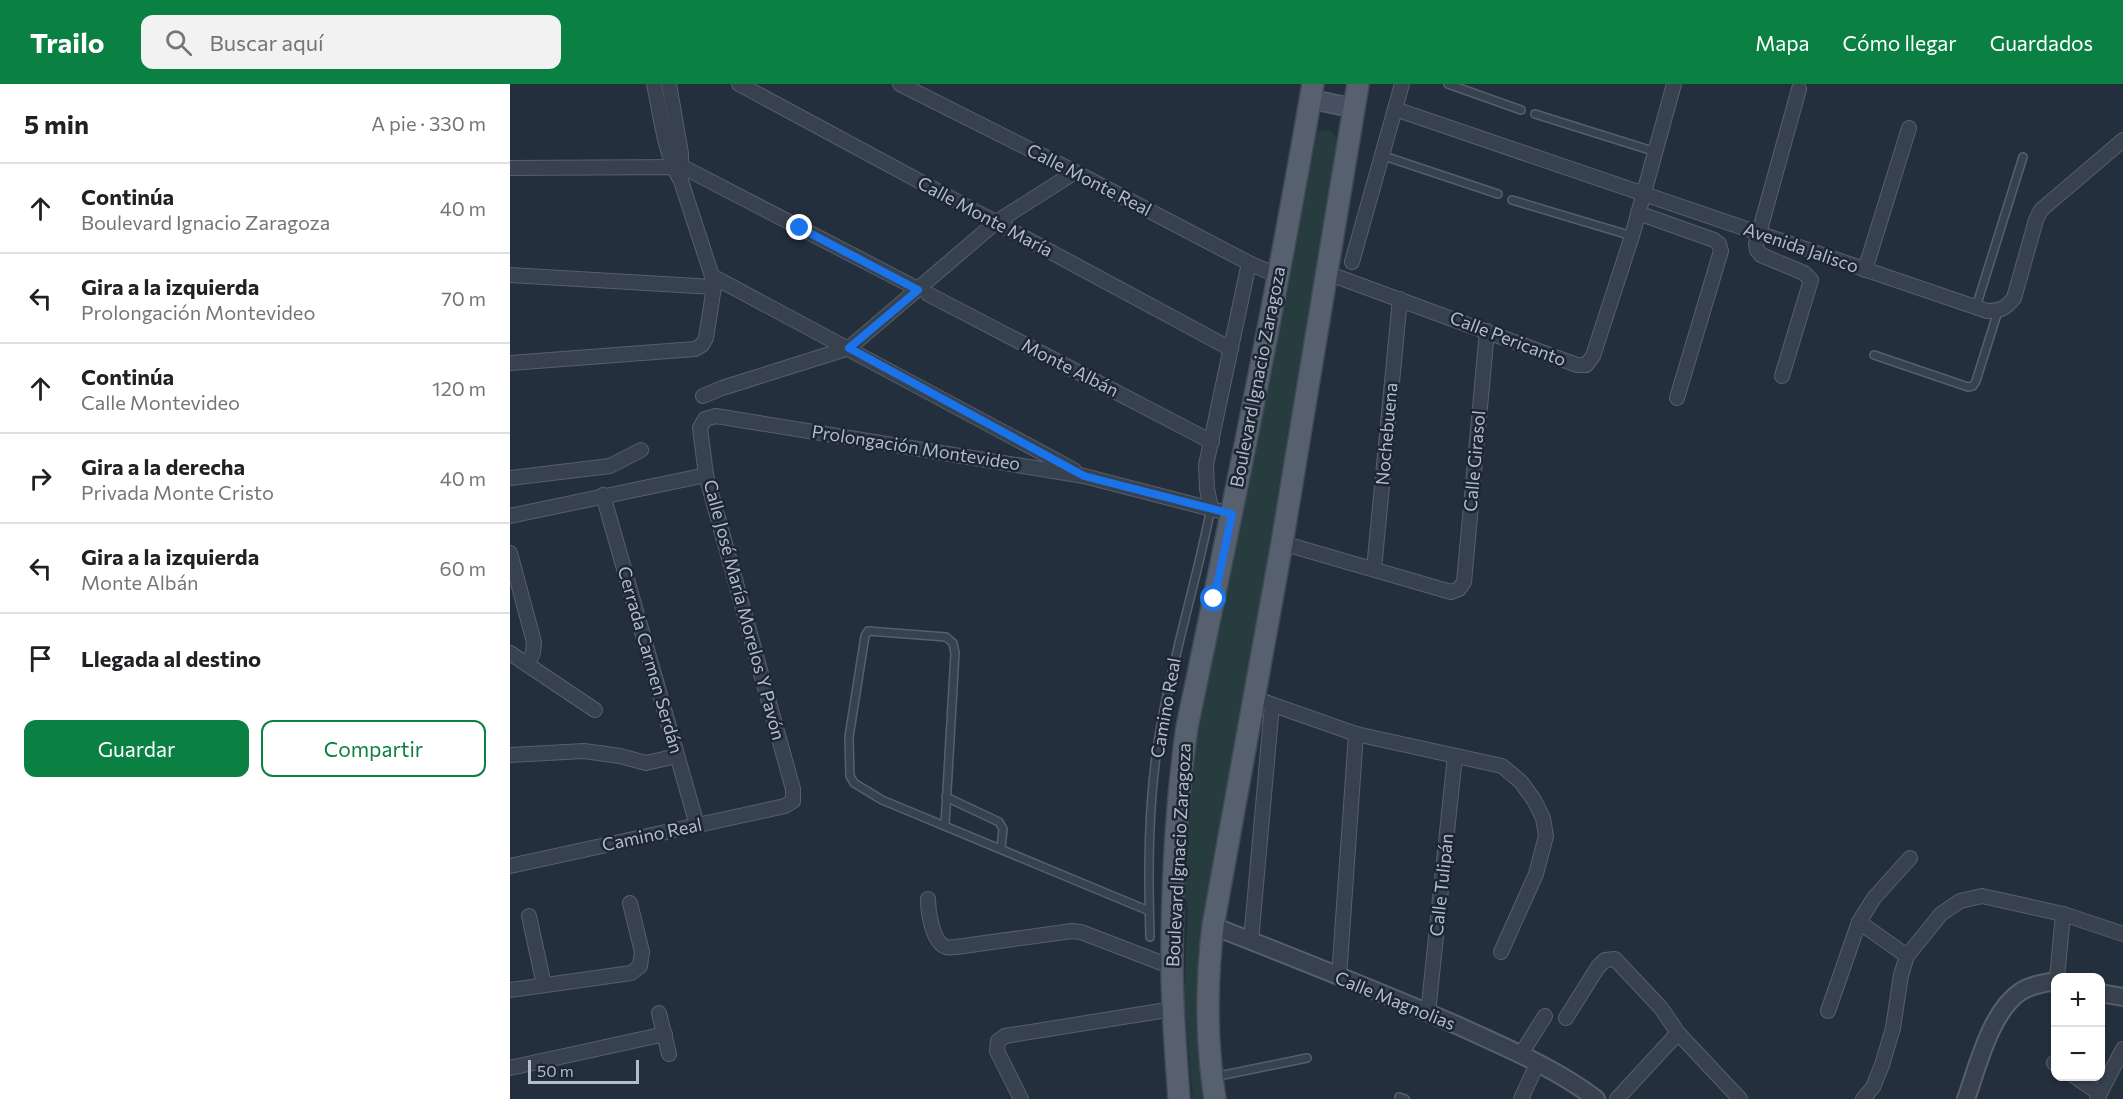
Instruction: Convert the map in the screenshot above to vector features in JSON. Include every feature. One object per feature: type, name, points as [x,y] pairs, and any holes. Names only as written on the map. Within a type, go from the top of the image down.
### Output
[{"type":"main road","name":"Boulevard Ignacio Zaragoza","points":[[1215,1099],[1207,1014],[1208,970],[1213,926],[1263,702],[1282,543],[1358,84]]},
{"type":"main road","name":"Boulevard Ignacio Zaragoza","points":[[1179,1099],[1172,967],[1182,760],[1189,716],[1232,514],[1312,91]]},
{"type":"main road","points":[[1312,91],[1353,108]]},
{"type":"street","points":[[510,363],[695,349],[702,345],[706,338],[713,281],[654,84]]},
{"type":"street","points":[[669,84],[679,172]]},
{"type":"street","name":"Calle Monte María","points":[[739,84],[1231,350]]},
{"type":"street","name":"Calle Monte Real","points":[[900,84],[1278,276]]},
{"type":"street","points":[[1352,262],[1384,156],[1402,84]]},
{"type":"street","name":"Calle Pericanto","points":[[1327,273],[1577,365],[1586,365],[1593,356],[1632,236],[1674,84]]},
{"type":"street","points":[[1782,376],[1811,280],[1804,273],[1761,255],[1756,250],[1756,244],[1799,89]]},
{"type":"street","name":"Avenida Jalisco","points":[[1395,109],[1865,270],[1988,311],[1998,311]]},
{"type":"street","points":[[1865,270],[1910,128]]},
{"type":"street","points":[[1998,311],[2007,307],[2014,298],[2036,220],[2041,210],[2123,140]]},
{"type":"street","points":[[510,168],[679,172]]},
{"type":"street","name":"Monte Albán","points":[[679,172],[923,292],[1212,442]]},
{"type":"street","points":[[703,396],[849,348],[923,292],[995,223],[1076,172]]},
{"type":"street","points":[[1638,213],[1714,240],[1719,244],[1721,251],[1677,398]]},
{"type":"street","points":[[1211,508],[1206,475],[1249,263]]},
{"type":"street","points":[[510,275],[713,281],[849,348],[1084,476]]},
{"type":"street","name":"Nochebuena","points":[[1374,569],[1400,299]]},
{"type":"street","name":"Calle Girasol","points":[[1374,569],[1451,592],[1459,589],[1464,582],[1487,331]]},
{"type":"street","name":"Prolongación Montevideo","points":[[705,419],[716,416],[1084,476],[1232,514]]},
{"type":"street","name":"Calle José María Morelos Y Pavón","points":[[705,419],[700,428],[706,475],[794,789],[793,801]]},
{"type":"street","points":[[510,478],[610,466],[641,450]]},
{"type":"street","points":[[510,516],[706,475]]},
{"type":"street","name":"Cerrada Carmen Serdán","points":[[603,495],[697,825]]},
{"type":"street","points":[[1282,543],[1374,569]]},
{"type":"street","points":[[510,553],[534,642],[528,665]]},
{"type":"street","points":[[510,653],[595,710]]},
{"type":"street","points":[[1251,941],[1263,702],[1356,734],[1502,766],[1521,782],[1543,818],[1546,836],[1536,874],[1501,952]]},
{"type":"street","points":[[1339,977],[1356,734]]},
{"type":"street","points":[[510,754],[584,751],[620,756],[646,763],[677,756]]},
{"type":"street","name":"Calle Tulipán","points":[[1428,1013],[1455,756]]},
{"type":"street","name":"Camino Real","points":[[510,866],[785,806],[793,801]]},
{"type":"street","points":[[1828,1011],[1859,922],[1874,898],[1911,858]]},
{"type":"street","points":[[1863,1099],[1873,1087],[1882,1065],[1893,1028],[1901,975],[1907,956],[1941,914],[1960,900],[1982,896],[2063,914],[2123,934]]},
{"type":"street","points":[[928,899],[928,913],[938,940],[946,946],[956,947],[1072,931],[1172,967]]},
{"type":"street","points":[[510,990],[631,973],[640,966],[642,952],[630,903]]},
{"type":"street","points":[[2057,973],[2063,914]]},
{"type":"street","points":[[529,916],[544,985]]},
{"type":"street","points":[[1859,922],[1907,956]]},
{"type":"street","name":"Calle Magnolias","points":[[1213,926],[1428,1013],[1538,1062]]},
{"type":"street","points":[[1566,1018],[1605,960],[1615,959],[1662,1008],[1678,1033],[1740,1099]]},
{"type":"street","points":[[1966,1099],[1990,1034],[2002,1010],[2020,991],[2051,980]]},
{"type":"street","points":[[2105,994],[2123,997]]},
{"type":"street","points":[[1021,1099],[997,1051],[998,1041],[1005,1036],[1173,1008]]},
{"type":"street","points":[[659,1013],[669,1054]]},
{"type":"street","points":[[1521,1054],[1545,1016]]},
{"type":"street","points":[[1617,1099],[1678,1033]]},
{"type":"street","points":[[510,1068],[665,1034]]},
{"type":"street","points":[[2079,1081],[2099,1097],[2123,1049]]},
{"type":"street","points":[[1521,1099],[1538,1062],[1573,1081],[1596,1099]]},
{"type":"lane","points":[[1448,84],[1521,110]]},
{"type":"lane","points":[[1535,114],[1656,152]]},
{"type":"lane","points":[[1384,156],[1498,194]]},
{"type":"lane","points":[[1976,307],[2023,158]]},
{"type":"lane","points":[[1512,200],[1632,236]]},
{"type":"lane","points":[[1874,355],[1968,387],[1973,386],[1998,311]]},
{"type":"lane","name":"Camino Real","points":[[1150,937],[1150,831],[1155,764],[1177,646],[1211,508]]},
{"type":"lane","points":[[945,825],[955,653],[953,643],[946,637],[868,631],[865,636],[849,737],[851,780],[854,783],[882,800],[1149,911]]},
{"type":"lane","points":[[946,797],[999,822],[1003,829],[1001,848]]},
{"type":"lane","points":[[1212,1077],[1307,1058]]},
{"type":"green space","points":[[1330,130],[1340,142],[1340,151],[1232,769],[1200,986],[1197,1037],[1207,1099],[1193,1099],[1184,998],[1188,908],[1178,870],[1183,776],[1287,294],[1308,138],[1317,131]]},
{"type":"route","points":[[800,228],[918,290],[849,348],[1084,476],[1232,514],[1214,599]]}]
